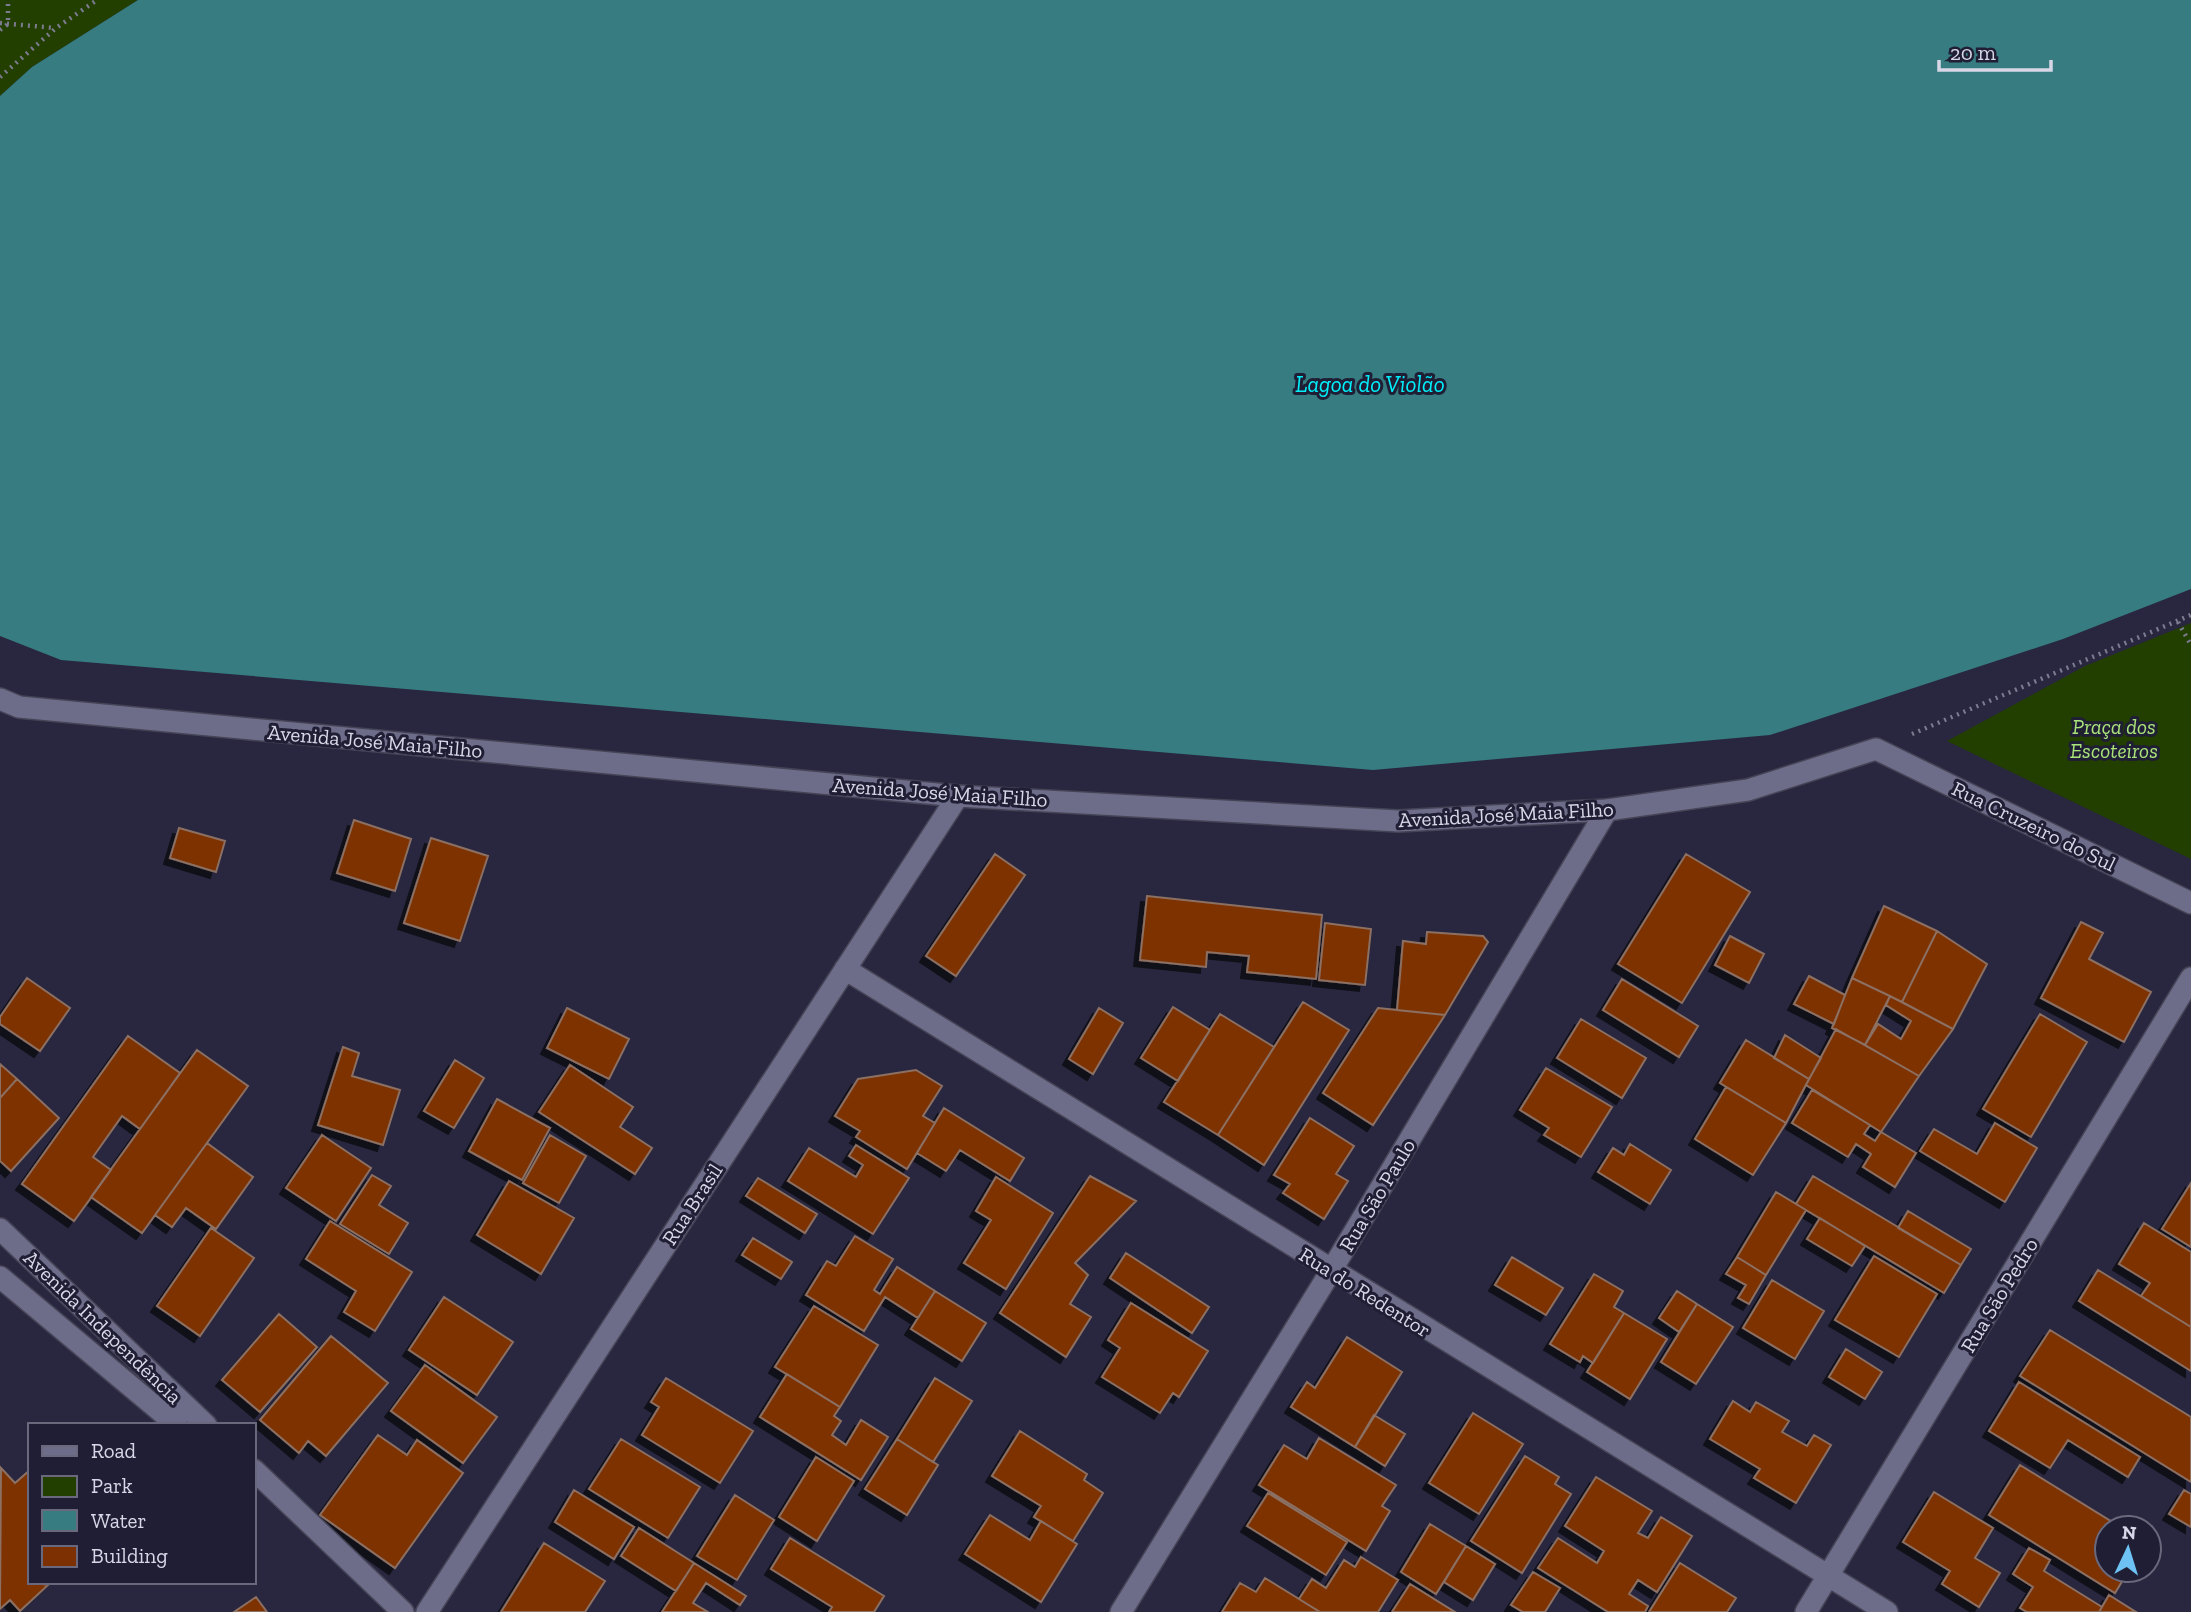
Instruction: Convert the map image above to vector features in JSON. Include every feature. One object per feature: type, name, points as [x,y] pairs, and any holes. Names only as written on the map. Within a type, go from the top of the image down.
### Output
[{"type":"street","name":"Avenida José Maia Filho","points":[[0,699],[19,707],[958,796],[1398,821],[1606,810],[1748,790],[1876,749]]},
{"type":"street","name":"Rua Cruzeiro do Sul","points":[[1876,749],[2191,903]]},
{"type":"street","name":"Rua Brasil","points":[[427,1612],[958,796]]},
{"type":"street","name":"Rua São Paulo","points":[[1121,1612],[1331,1271],[1606,810]]},
{"type":"street","name":"Rua do Redentor","points":[[845,969],[1887,1612]]},
{"type":"street","name":"Rua São Pedro","points":[[1806,1612],[2191,978]]},
{"type":"street","name":"Avenida Independência","points":[[1,1232],[204,1423]]},
{"type":"street","name":"Avenida Independência","points":[[0,1277],[175,1423]]},
{"type":"street","points":[[256,1472],[402,1612]]},
{"type":"street","points":[[256,1491],[402,1612]]},
{"type":"path","points":[[8,0],[8,24]]},
{"type":"path","points":[[0,77],[56,28],[97,0]]},
{"type":"path","points":[[0,23],[56,28]]},
{"type":"path","points":[[0,30],[8,24]]},
{"type":"path","points":[[1876,749],[2191,615]]},
{"type":"path","points":[[2178,622],[2191,645]]},
{"type":"green space","points":[[0,0],[138,0],[32,67],[0,96]]},
{"type":"green space","name":"Praça dos Escoteiros","points":[[2191,623],[2191,859],[1947,741],[2085,666]]},
{"type":"water","name":"Lagoa do Violão","points":[[138,0],[2191,0],[2191,589],[2063,639],[1770,735],[1373,770],[61,660],[0,636],[0,96],[32,67]]},
{"type":"building","points":[[354,820],[411,839],[395,891],[337,873]]},
{"type":"building","points":[[179,828],[225,841],[216,872],[170,858]]},
{"type":"building","points":[[431,838],[488,856],[460,941],[404,923]]},
{"type":"building","points":[[995,854],[1025,875],[956,976],[926,956]]},
{"type":"building","points":[[1686,854],[1750,892],[1682,1003],[1618,964]]},
{"type":"building","points":[[1147,896],[1322,915],[1316,979],[1247,972],[1249,956],[1207,952],[1206,967],[1140,960]]},
{"type":"building","points":[[1884,906],[1937,931],[1902,1002],[1852,978]]},
{"type":"building","points":[[2081,922],[2103,933],[2089,959],[2151,992],[2124,1042],[2041,998]]},
{"type":"building","points":[[1325,923],[1371,929],[1365,985],[1319,980]]},
{"type":"building","points":[[1937,931],[1987,964],[1953,1029],[1902,1002]]},
{"type":"building","points":[[1427,932],[1483,936],[1488,942],[1445,1015],[1397,1010],[1403,941],[1426,944]]},
{"type":"building","points":[[1730,936],[1764,954],[1749,983],[1715,965]]},
{"type":"building","points":[[1809,976],[1845,995],[1834,1024],[1794,1004]]},
{"type":"building","points":[[27,978],[70,1008],[40,1051],[0,1024],[0,1017]]},
{"type":"building","points":[[1852,978],[1890,996],[1865,1045],[1832,1028]]},
{"type":"building","points":[[1622,979],[1698,1026],[1679,1057],[1603,1010]]},
{"type":"building","points":[[1890,996],[1953,1029],[1919,1076],[1865,1045],[1878,1024],[1901,1039],[1911,1021],[1886,1005]]},
{"type":"building","points":[[1303,1002],[1349,1030],[1264,1165],[1218,1135]]},
{"type":"building","points":[[1173,1007],[1210,1030],[1178,1081],[1141,1058]]},
{"type":"building","points":[[567,1008],[629,1039],[609,1079],[547,1048]]},
{"type":"building","points":[[1099,1008],[1123,1023],[1093,1074],[1069,1059]]},
{"type":"building","points":[[1378,1008],[1445,1015],[1373,1125],[1323,1093]]},
{"type":"building","points":[[1220,1014],[1274,1047],[1218,1135],[1164,1102]]},
{"type":"building","points":[[2040,1014],[2087,1042],[2031,1137],[1983,1109]]},
{"type":"building","points":[[1581,1019],[1646,1058],[1622,1098],[1557,1058]]},
{"type":"building","points":[[1836,1029],[1919,1076],[1881,1132],[1806,1085]]},
{"type":"building","points":[[1785,1035],[1821,1058],[1809,1079],[1774,1058]]},
{"type":"building","points":[[128,1036],[180,1073],[140,1129],[122,1116],[93,1157],[111,1170],[74,1221],[22,1184]]},
{"type":"building","points":[[1746,1040],[1809,1079],[1786,1123],[1720,1083]]},
{"type":"building","points":[[343,1047],[359,1053],[352,1076],[400,1090],[383,1145],[318,1125]]},
{"type":"building","points":[[197,1050],[248,1086],[142,1233],[91,1197]]},
{"type":"building","points":[[455,1060],[484,1078],[454,1128],[424,1111]]},
{"type":"building","points":[[0,1064],[17,1079],[0,1098]]},
{"type":"building","points":[[570,1065],[633,1107],[620,1127],[652,1148],[635,1174],[539,1112]]},
{"type":"building","points":[[1546,1068],[1612,1107],[1581,1157],[1544,1135],[1549,1128],[1520,1110]]},
{"type":"building","points":[[916,1070],[942,1086],[923,1116],[935,1123],[907,1169],[856,1137],[860,1131],[835,1116],[858,1079]]},
{"type":"building","points":[[17,1079],[59,1118],[11,1171],[0,1161],[0,1098]]},
{"type":"building","points":[[1726,1087],[1786,1123],[1753,1175],[1695,1139]]},
{"type":"building","points":[[1812,1090],[1870,1125],[1864,1134],[1875,1141],[1881,1132],[1916,1153],[1895,1187],[1863,1167],[1871,1154],[1856,1144],[1848,1157],[1792,1123]]},
{"type":"building","points":[[497,1099],[550,1128],[522,1180],[469,1151]]},
{"type":"building","points":[[944,1108],[1024,1158],[1010,1181],[960,1150],[946,1171],[917,1153]]},
{"type":"building","points":[[1310,1118],[1354,1146],[1336,1174],[1348,1181],[1324,1219],[1283,1193],[1290,1184],[1274,1175]]},
{"type":"building","points":[[1995,1123],[2037,1148],[2005,1202],[1920,1151],[1934,1129],[1977,1154]]},
{"type":"building","points":[[322,1135],[371,1168],[336,1221],[286,1188]]},
{"type":"building","points":[[550,1135],[586,1156],[559,1203],[523,1183]]},
{"type":"building","points":[[207,1143],[253,1177],[216,1229],[186,1208],[172,1227],[155,1215]]},
{"type":"building","points":[[1630,1144],[1671,1170],[1650,1204],[1598,1172],[1613,1148],[1624,1155]]},
{"type":"building","points":[[856,1145],[909,1178],[873,1234],[788,1181],[809,1148],[856,1177],[863,1165],[849,1156]]},
{"type":"building","points":[[372,1175],[391,1186],[379,1205],[408,1223],[389,1254],[340,1224]]},
{"type":"building","points":[[1090,1176],[1136,1201],[1075,1263],[1088,1275],[1070,1304],[1091,1317],[1066,1357],[1000,1313]]},
{"type":"building","points":[[1813,1176],[1961,1265],[1944,1293],[1796,1204]]},
{"type":"building","points":[[996,1177],[1053,1213],[1006,1289],[964,1263],[991,1220],[976,1211]]},
{"type":"building","points":[[758,1178],[817,1214],[805,1233],[746,1196]]},
{"type":"building","points":[[509,1181],[574,1218],[541,1274],[477,1235]]},
{"type":"building","points":[[2191,1183],[2191,1247],[2162,1229]]},
{"type":"building","points":[[1776,1192],[1806,1210],[1766,1275],[1737,1257]]},
{"type":"building","points":[[1908,1211],[1971,1249],[1961,1265],[1898,1228]]},
{"type":"building","points":[[1820,1218],[1865,1246],[1852,1266],[1807,1239]]},
{"type":"building","points":[[330,1221],[412,1272],[375,1331],[344,1312],[356,1291],[306,1259]]},
{"type":"building","points":[[2144,1223],[2191,1252],[2191,1327],[2141,1296],[2150,1283],[2119,1264]]},
{"type":"building","points":[[211,1228],[254,1258],[200,1336],[157,1306]]},
{"type":"building","points":[[855,1236],[893,1259],[874,1290],[880,1294],[897,1267],[935,1291],[918,1318],[885,1297],[864,1331],[806,1295],[827,1261],[836,1266]]},
{"type":"building","points":[[753,1238],[792,1262],[781,1279],[742,1255]]},
{"type":"building","points":[[1126,1253],[1209,1307],[1192,1333],[1110,1278]]},
{"type":"building","points":[[1874,1256],[1937,1294],[1899,1357],[1835,1320]]},
{"type":"building","points":[[1512,1257],[1563,1288],[1546,1315],[1495,1285]]},
{"type":"building","points":[[1737,1257],[1766,1275],[1749,1304],[1738,1298],[1746,1285],[1726,1274]]},
{"type":"building","points":[[2098,1270],[2191,1327],[2191,1371],[2079,1301]]},
{"type":"building","points":[[1594,1274],[1623,1291],[1614,1307],[1624,1313],[1593,1363],[1583,1356],[1580,1362],[1550,1344]]},
{"type":"building","points":[[1772,1280],[1824,1311],[1795,1359],[1743,1328]]},
{"type":"building","points":[[935,1291],[986,1323],[962,1361],[911,1329]]},
{"type":"building","points":[[1677,1291],[1697,1304],[1679,1332],[1659,1318]]},
{"type":"building","points":[[444,1297],[513,1342],[477,1395],[409,1350]]},
{"type":"building","points":[[1131,1303],[1208,1351],[1179,1397],[1173,1393],[1160,1413],[1102,1377],[1120,1348],[1108,1340]]},
{"type":"building","points":[[1697,1304],[1733,1327],[1696,1384],[1661,1362]]},
{"type":"building","points":[[814,1306],[878,1345],[840,1407],[775,1367]]},
{"type":"building","points":[[1624,1313],[1667,1339],[1630,1399],[1587,1372]]},
{"type":"building","points":[[279,1314],[317,1347],[260,1412],[222,1380]]},
{"type":"building","points":[[2050,1330],[2191,1417],[2191,1482],[2020,1376]]},
{"type":"building","points":[[331,1336],[388,1383],[326,1456],[308,1441],[299,1453],[260,1420]]},
{"type":"building","points":[[1347,1337],[1402,1372],[1355,1447],[1291,1407],[1307,1382],[1315,1388]]},
{"type":"building","points":[[1846,1349],[1882,1372],[1865,1399],[1829,1377]]},
{"type":"building","points":[[425,1365],[497,1417],[463,1463],[391,1411]]},
{"type":"building","points":[[787,1374],[840,1407],[834,1416],[841,1421],[832,1435],[846,1445],[861,1420],[888,1437],[861,1480],[760,1417]]},
{"type":"building","points":[[666,1378],[753,1431],[720,1483],[642,1435],[659,1407],[651,1402]]},
{"type":"building","points":[[935,1378],[972,1401],[933,1462],[897,1439]]},
{"type":"building","points":[[2019,1382],[2140,1457],[2128,1477],[2068,1440],[2050,1468],[1989,1431]]},
{"type":"building","points":[[1733,1401],[1750,1412],[1756,1402],[1789,1421],[1782,1432],[1807,1446],[1814,1435],[1831,1445],[1796,1503],[1754,1478],[1760,1469],[1710,1439]]},
{"type":"building","points":[[1473,1413],[1523,1444],[1479,1514],[1429,1483]]},
{"type":"building","points":[[1374,1415],[1405,1434],[1385,1466],[1355,1447]]},
{"type":"building","points":[[1020,1431],[1087,1474],[1084,1480],[1103,1493],[1073,1541],[1034,1517],[1041,1506],[992,1476]]},
{"type":"building","points":[[378,1435],[407,1455],[417,1440],[463,1473],[395,1568],[320,1515]]},
{"type":"building","points":[[1319,1438],[1396,1485],[1382,1506],[1390,1511],[1366,1551],[1259,1485],[1284,1445],[1307,1459]]},
{"type":"building","points":[[621,1439],[700,1487],[668,1538],[589,1489]]},
{"type":"building","points":[[897,1439],[938,1465],[907,1515],[865,1489]]},
{"type":"building","points":[[1525,1456],[1559,1477],[1555,1484],[1571,1494],[1522,1573],[1471,1541]]},
{"type":"building","points":[[816,1457],[854,1481],[817,1541],[779,1517]]},
{"type":"building","points":[[2020,1465],[2099,1514],[2093,1514],[2093,1579],[1989,1515]]},
{"type":"building","points":[[1,1468],[15,1483],[28,1472],[28,1584],[48,1585],[20,1611],[10,1600],[0,1609]]},
{"type":"building","points":[[1596,1477],[1652,1511],[1638,1533],[1648,1538],[1661,1517],[1692,1536],[1657,1592],[1638,1580],[1629,1594],[1648,1606],[1645,1612],[1608,1612],[1538,1568],[1558,1538],[1597,1563],[1604,1551],[1565,1526]]},
{"type":"building","points":[[574,1490],[634,1527],[614,1559],[555,1522]]},
{"type":"building","points":[[2184,1490],[2191,1494],[2191,1527],[2169,1514]]},
{"type":"building","points":[[1934,1492],[1993,1528],[1975,1558],[2000,1573],[1979,1607],[1942,1584],[1950,1571],[1903,1542]]},
{"type":"building","points":[[1268,1493],[1347,1542],[1326,1575],[1247,1526]]},
{"type":"building","points":[[735,1495],[774,1520],[737,1580],[697,1556]]},
{"type":"building","points":[[990,1515],[1030,1540],[1041,1521],[1077,1544],[1041,1602],[965,1554]]},
{"type":"building","points":[[1430,1524],[1466,1546],[1436,1594],[1401,1572]]},
{"type":"building","points":[[639,1528],[694,1563],[676,1591],[621,1556]]},
{"type":"building","points":[[790,1538],[884,1596],[874,1612],[829,1612],[832,1607],[771,1569]]},
{"type":"building","points":[[544,1543],[605,1581],[585,1612],[501,1612]]},
{"type":"building","points":[[1466,1546],[1495,1564],[1473,1600],[1444,1582]]},
{"type":"building","points":[[2029,1548],[2050,1560],[2044,1571],[2102,1607],[2099,1612],[2027,1612],[2020,1608],[2033,1587],[2013,1574]]},
{"type":"building","points":[[1361,1557],[1398,1580],[1378,1612],[1320,1612],[1299,1599],[1312,1579],[1326,1588],[1344,1560],[1355,1567]]},
{"type":"building","points":[[694,1563],[746,1596],[740,1605],[706,1583],[693,1603],[708,1612],[662,1612]]},
{"type":"building","points":[[1680,1563],[1736,1598],[1727,1612],[1649,1612]]},
{"type":"building","points":[[1533,1572],[1560,1588],[1545,1612],[1523,1612],[1511,1605]]},
{"type":"building","points":[[1265,1578],[1320,1612],[1222,1612],[1240,1583],[1256,1592]]},
{"type":"building","points":[[1410,1584],[1455,1612],[1392,1612]]},
{"type":"building","points":[[2100,1584],[2120,1584],[2115,1593]]},
{"type":"building","points":[[2109,1595],[2136,1612],[2099,1612]]},
{"type":"building","points":[[256,1597],[267,1612],[234,1612]]}]
